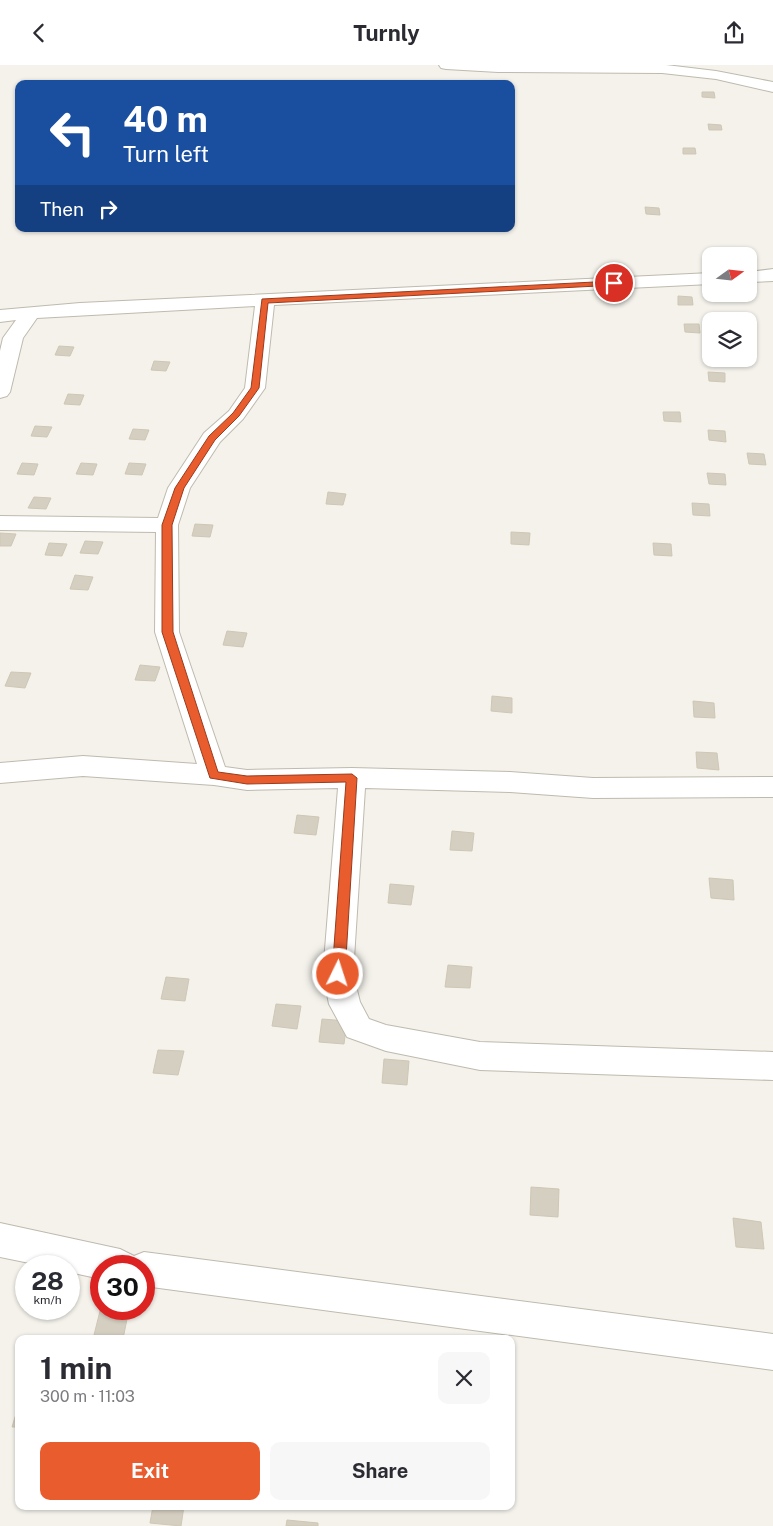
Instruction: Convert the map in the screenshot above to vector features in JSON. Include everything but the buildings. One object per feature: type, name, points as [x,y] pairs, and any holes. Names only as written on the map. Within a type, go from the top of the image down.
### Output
[{"type":"street","points":[[446,65],[498,68],[662,69],[716,75],[773,87]]},
{"type":"street","points":[[758,276],[773,275]]},
{"type":"street","points":[[0,316],[80,309],[702,279]]},
{"type":"street","points":[[214,775],[168,632],[167,525],[179,488],[212,438],[236,415],[255,388],[264,301]]},
{"type":"street","points":[[0,392],[13,338],[31,313]]},
{"type":"street","points":[[0,523],[167,525]]},
{"type":"street","points":[[0,773],[83,766],[214,775],[247,780],[352,778],[510,782],[593,787],[773,787]]},
{"type":"street","points":[[352,778],[338,974],[345,1004],[358,1028],[386,1038],[480,1056],[773,1065]]},
{"type":"street","points":[[0,1240],[90,1260]]},
{"type":"street","points":[[155,1270],[773,1352]]},
{"type":"route","points":[[338,974],[352,778],[247,780],[214,775],[168,632],[167,525],[179,488],[212,438],[236,415],[255,388],[264,301],[614,283]]}]
